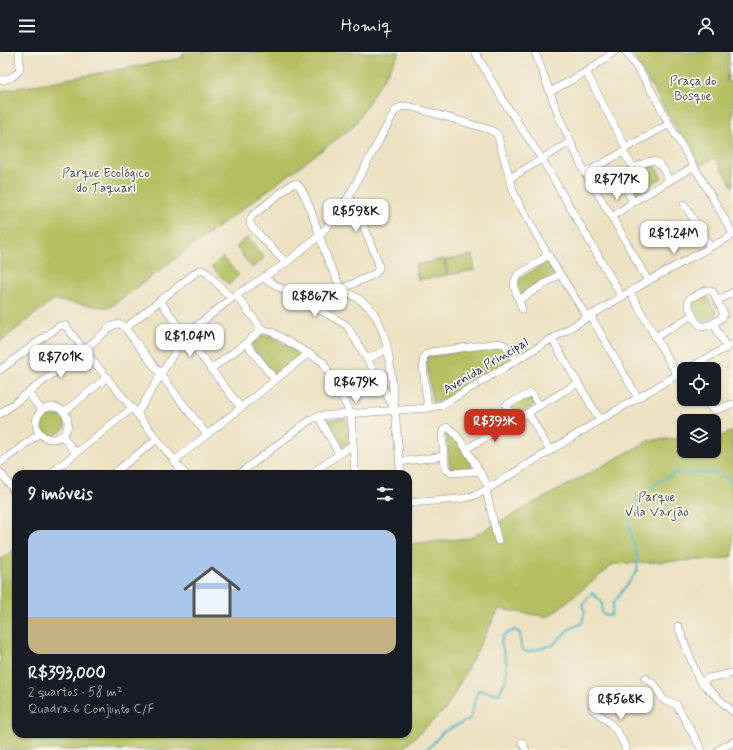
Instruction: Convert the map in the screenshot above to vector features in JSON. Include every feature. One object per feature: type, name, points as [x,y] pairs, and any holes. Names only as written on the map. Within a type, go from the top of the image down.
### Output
[{"type":"street","points":[[0,80],[15,76],[20,69],[19,52]]},
{"type":"street","points":[[475,52],[504,102],[542,159],[622,297]]},
{"type":"street","points":[[535,52],[570,142],[586,173],[648,281]]},
{"type":"street","points":[[550,92],[586,72],[614,52]]},
{"type":"street","points":[[626,52],[647,83],[693,167],[733,234]]},
{"type":"street","points":[[733,52],[733,73]]},
{"type":"street","points":[[586,72],[634,168]]},
{"type":"street","points":[[55,470],[134,411],[160,375],[184,335],[234,296],[286,263],[319,236],[336,216],[349,196],[395,112],[402,106],[412,107],[494,131],[497,134],[515,196],[548,255],[589,316],[638,398]]},
{"type":"street","points":[[586,173],[669,124]]},
{"type":"street","points":[[510,178],[570,142]]},
{"type":"street","points":[[633,202],[622,182],[622,179],[623,176],[634,168],[649,161],[658,162],[669,180]]},
{"type":"street","points":[[612,216],[669,180],[693,167]]},
{"type":"street","points":[[286,263],[250,225],[250,218],[292,184],[297,184],[301,187],[304,194],[328,260],[341,289],[360,299],[368,306],[373,312],[387,341],[401,470]]},
{"type":"street","points":[[341,289],[375,274],[379,268],[378,262],[358,214],[349,196]]},
{"type":"street","points":[[684,204],[710,247]]},
{"type":"street","name":"Avenida Principal","points":[[244,470],[302,426],[318,416],[428,408],[442,405],[648,281],[733,234]]},
{"type":"street","points":[[522,310],[514,286],[514,280],[517,276],[548,255]]},
{"type":"street","points":[[125,328],[199,270],[207,273],[234,296],[262,329],[272,332],[323,362],[351,414],[355,470]]},
{"type":"street","points":[[519,300],[560,274]]},
{"type":"street","points":[[262,278],[343,323],[350,330],[395,410]]},
{"type":"street","points":[[709,290],[713,292],[717,301],[724,314],[722,318],[713,323],[700,326],[688,305],[688,300],[709,290]]},
{"type":"street","points":[[630,292],[655,337],[678,362]]},
{"type":"street","points":[[717,301],[733,292]]},
{"type":"street","points":[[160,301],[184,335],[241,408]]},
{"type":"street","points":[[655,337],[693,315]]},
{"type":"street","points":[[700,362],[730,346],[713,323]]},
{"type":"street","points":[[0,414],[84,350],[112,326],[119,324],[125,328],[207,435]]},
{"type":"street","points":[[0,370],[59,326],[66,326],[181,470]]},
{"type":"street","points":[[211,369],[262,329]]},
{"type":"street","points":[[552,339],[600,420]]},
{"type":"street","points":[[246,343],[275,380]]},
{"type":"street","points":[[428,408],[423,366],[423,360],[426,354],[431,352],[499,343],[505,345],[516,360]]},
{"type":"street","points":[[367,360],[388,349]]},
{"type":"street","points":[[174,460],[309,353]]},
{"type":"street","points":[[412,503],[476,496],[677,375]]},
{"type":"street","points":[[64,412],[107,377]]},
{"type":"street","points":[[466,449],[578,383]]},
{"type":"street","points":[[28,393],[42,410]]},
{"type":"street","points":[[514,420],[506,405],[530,393],[533,395],[539,406]]},
{"type":"street","points":[[709,406],[713,410],[716,410],[733,404]]},
{"type":"street","points":[[47,407],[54,407],[59,408],[64,412],[68,418],[68,424],[66,431],[62,436],[54,439],[46,438],[40,433],[36,422],[38,415],[42,410],[47,407]]},
{"type":"street","points":[[528,413],[550,451]]},
{"type":"street","points":[[318,416],[339,454]]},
{"type":"street","points":[[479,471],[452,473],[447,470],[445,467],[442,434],[444,429],[447,428],[452,430],[466,449],[479,471],[489,489],[498,541]]},
{"type":"street","points":[[0,463],[40,433]]},
{"type":"street","points":[[62,436],[76,453]]},
{"type":"street","points":[[118,470],[157,439]]},
{"type":"street","points":[[317,470],[353,445]]},
{"type":"street","points":[[400,462],[444,456]]},
{"type":"street","points":[[0,472],[12,488]]},
{"type":"street","points":[[678,626],[698,678],[733,712]]},
{"type":"street","points":[[703,684],[708,678],[733,673]]},
{"type":"street","points":[[645,678],[655,685],[665,701],[676,704],[702,750]]},
{"type":"street","points":[[592,708],[607,720],[618,732],[626,750]]},
{"type":"street","points":[[522,742],[526,750]]},
{"type":"street","points":[[718,750],[733,742]]},
{"type":"green space","name":"Parque Ecológico do Taquari","points":[[183,52],[400,52],[353,127],[109,308],[53,300],[0,342],[0,91],[182,58]]},
{"type":"green space","name":"Praça do Bosque","points":[[631,52],[729,52],[727,81],[733,84],[733,187],[715,158],[699,166]]},
{"type":"green space","points":[[653,162],[662,178],[633,195],[623,179]]},
{"type":"green space","points":[[248,237],[264,258],[252,268],[236,247]]},
{"type":"green space","points":[[472,255],[475,270],[448,275],[445,260]]},
{"type":"green space","points":[[222,257],[239,275],[229,285],[212,267]]},
{"type":"green space","points":[[444,259],[447,275],[418,280],[415,265]]},
{"type":"green space","points":[[547,262],[555,274],[521,295],[518,280]]},
{"type":"green space","points":[[705,294],[717,314],[703,322],[691,302]]},
{"type":"green space","points":[[270,335],[302,355],[275,375],[250,344],[259,336]]},
{"type":"green space","points":[[500,346],[504,349],[510,359],[443,400],[432,402],[426,357]]},
{"type":"green space","points":[[529,394],[535,404],[515,416],[509,405]]},
{"type":"green space","points":[[49,409],[59,412],[65,424],[65,428],[54,437],[48,436],[39,423],[40,419]]},
{"type":"green space","points":[[345,418],[347,421],[349,442],[341,448],[324,425],[325,421]]},
{"type":"green space","name":"Parque Vila Varjão","points":[[733,431],[733,556],[722,559],[614,564],[548,617],[499,609],[446,709],[401,750],[0,750],[0,560],[12,551],[12,738],[412,738],[412,544],[470,538],[650,440],[677,438],[677,458],[721,458],[721,436]]},
{"type":"green space","points":[[452,432],[469,459],[472,469],[450,468],[446,433]]},
{"type":"waterway","points":[[427,750],[443,732],[470,719],[478,690],[499,694],[506,679],[507,665],[501,642],[504,635],[514,630],[520,633],[521,648],[526,652],[553,645],[569,629],[582,623],[585,612],[582,605],[592,593],[602,602],[602,614],[611,616],[614,602],[637,571],[638,559],[629,527],[630,513],[638,499],[652,486],[675,473],[721,473],[733,484]]}]
